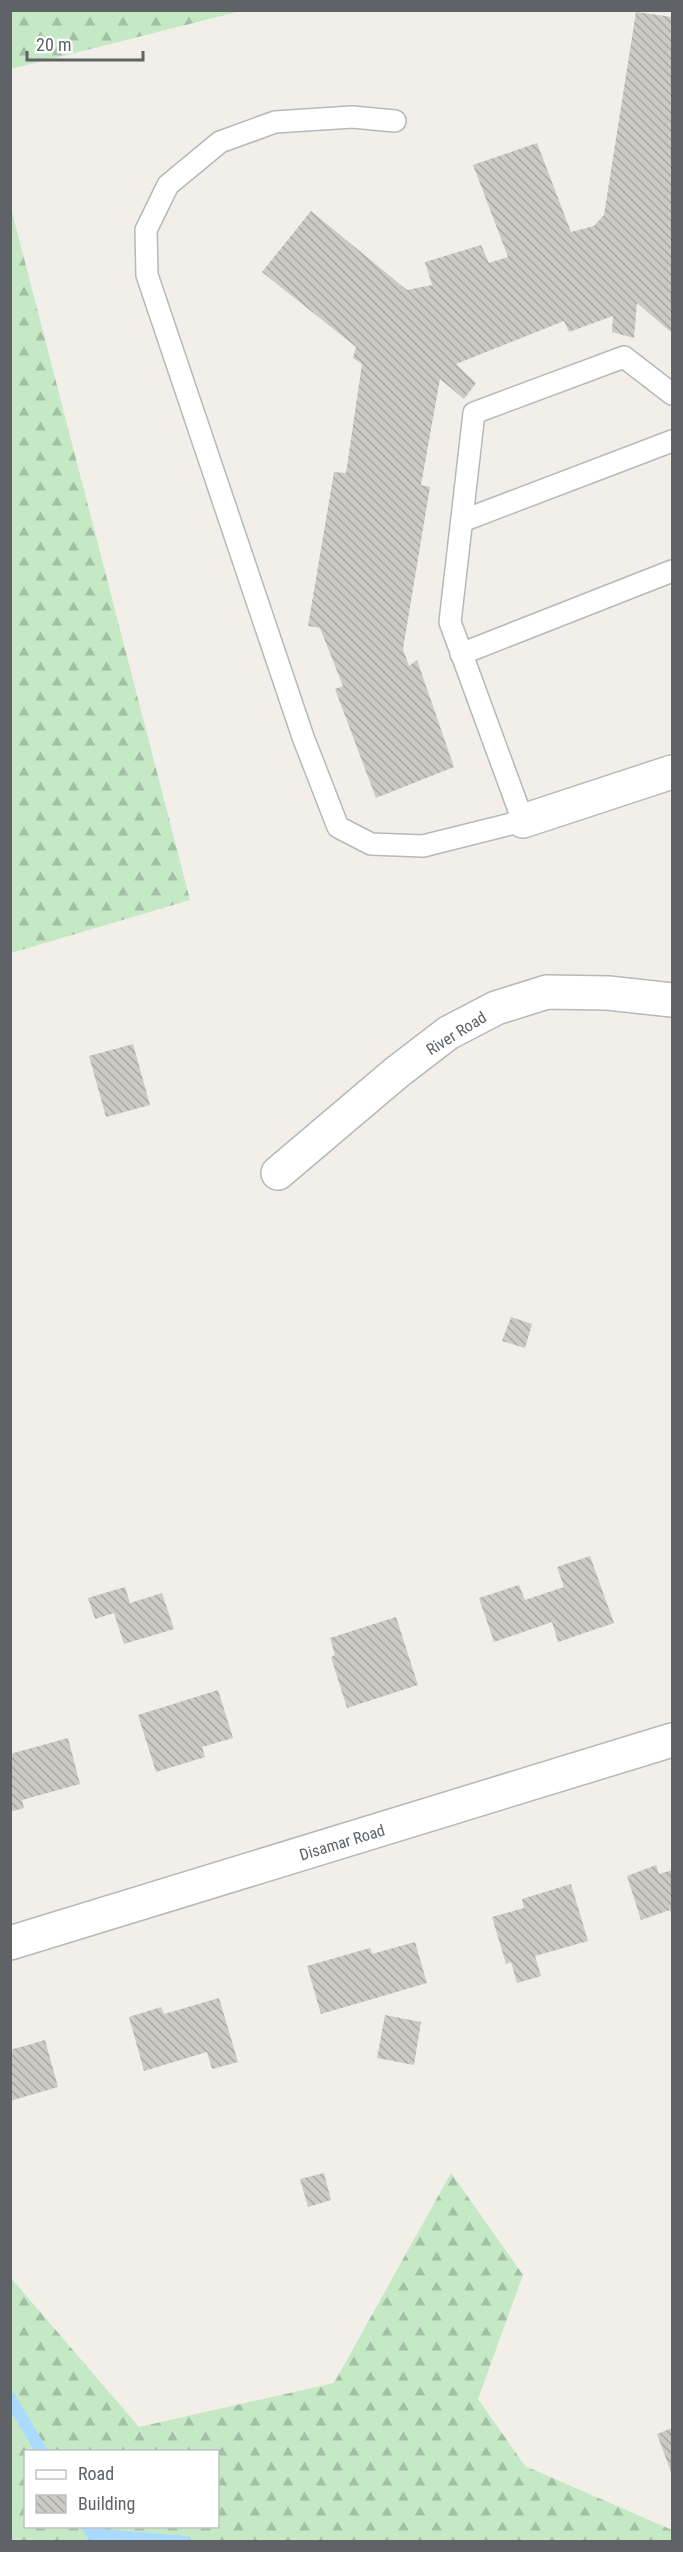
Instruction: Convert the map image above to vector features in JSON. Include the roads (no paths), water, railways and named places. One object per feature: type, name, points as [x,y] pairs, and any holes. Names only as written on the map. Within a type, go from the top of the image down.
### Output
[{"type":"street","points":[[523,821],[672,772]]},
{"type":"street","name":"River Road","points":[[278,1173],[396,1073],[448,1033],[496,1008],[547,992],[608,993],[672,1000]]},
{"type":"street","name":"Disamar Road","points":[[10,1943],[672,1740]]},
{"type":"lane","points":[[395,121],[352,117],[275,122],[220,142],[168,185],[146,230],[147,275],[303,736],[338,826],[371,844],[423,846],[523,821],[450,622],[474,413],[624,357],[672,394]]},
{"type":"lane","points":[[462,521],[672,441]]},
{"type":"lane","points":[[461,654],[672,571]]},
{"type":"waterway","points":[[10,2398],[41,2450]]},
{"type":"waterway","points":[[88,2528],[92,2534],[185,2542]]}]
